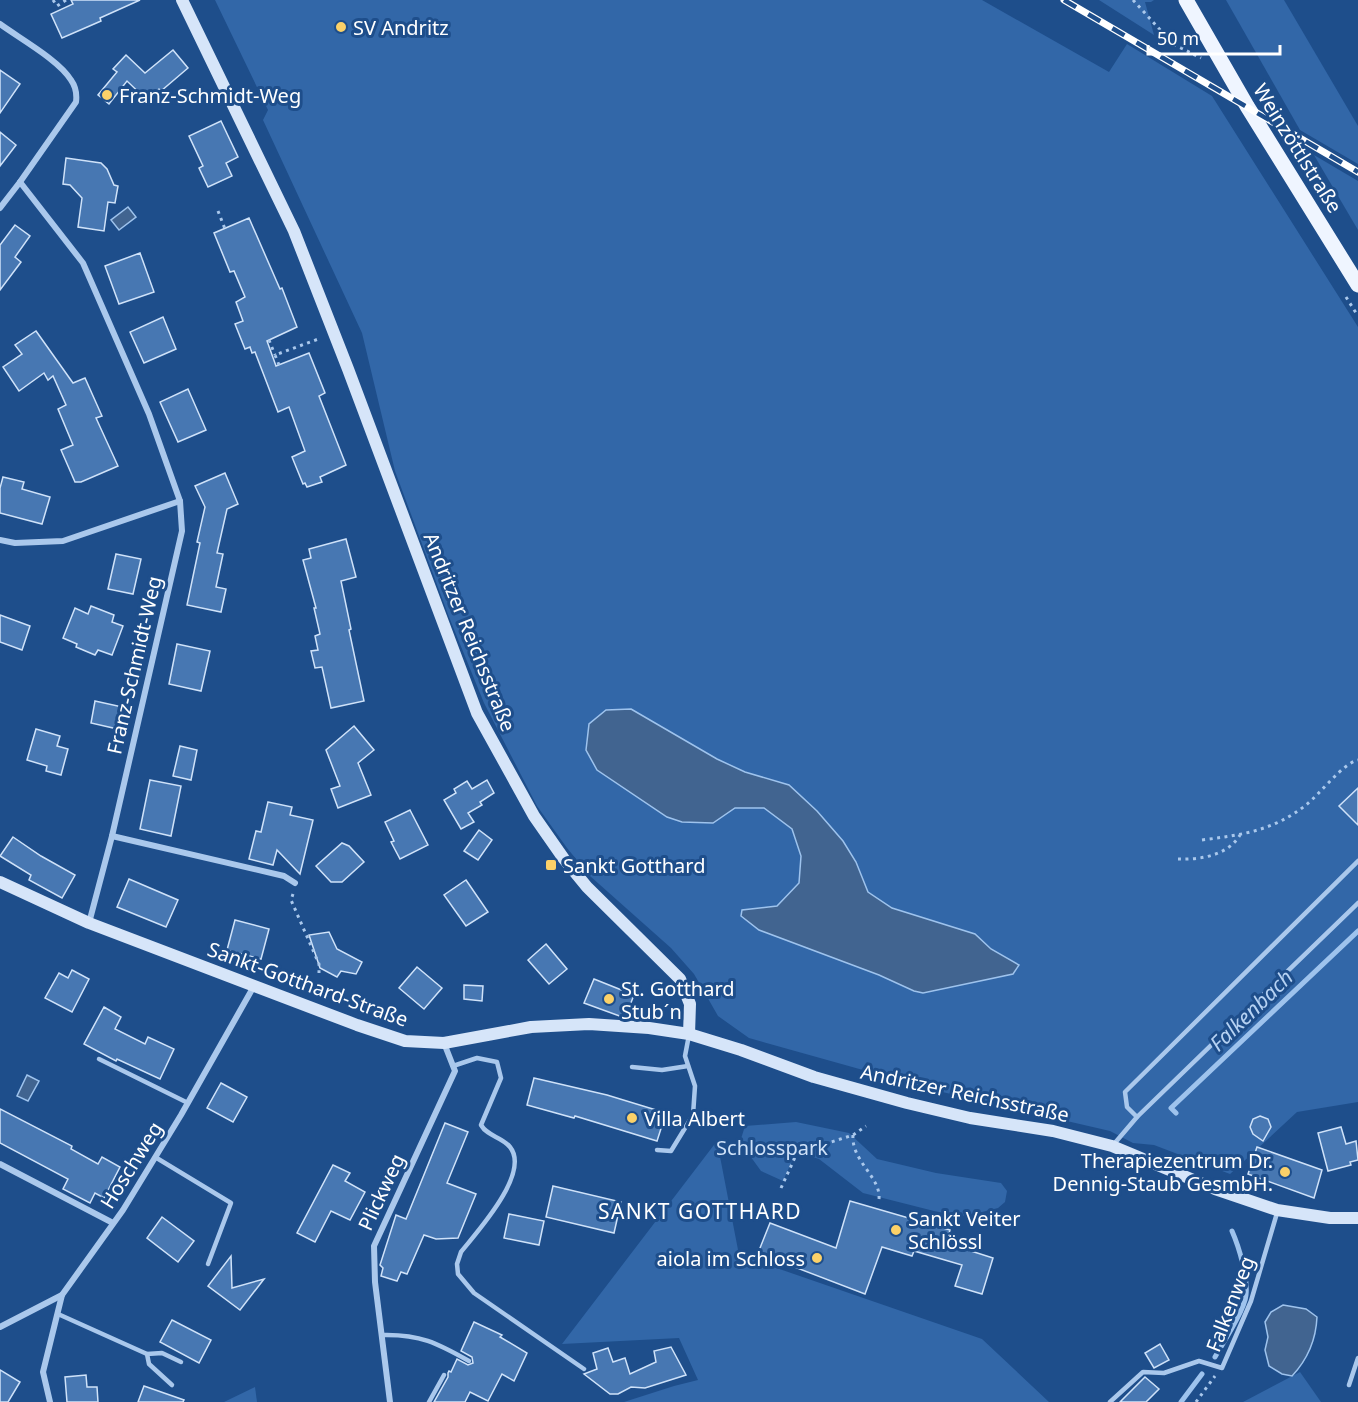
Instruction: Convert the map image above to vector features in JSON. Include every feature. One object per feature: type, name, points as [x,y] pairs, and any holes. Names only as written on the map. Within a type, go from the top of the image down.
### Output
[{"type":"main road","name":"Andritzer Reichsstraße","points":[[182,0],[294,231],[477,712],[534,816],[564,859],[587,887],[680,979],[690,1004],[689,1034],[814,1077],[898,1101],[970,1118],[1053,1131],[1112,1146],[1215,1189],[1277,1210],[1330,1218],[1358,1218]]},
{"type":"main road","name":"Weinzöttlstraße","points":[[1186,0],[1247,106],[1358,285]]},
{"type":"main road","name":"Sankt-Gotthard-Straße","points":[[0,882],[89,922],[405,1041],[444,1043],[531,1027],[589,1024],[649,1028],[689,1034]]},
{"type":"street","points":[[0,24],[63,70],[72,81],[77,93],[76,102],[0,208]]},
{"type":"street","name":"Franz-Schmidt-Weg","points":[[20,182],[83,263],[149,414],[180,501],[182,531],[112,836],[89,922]]},
{"type":"street","points":[[0,540],[15,543],[63,541],[180,501]]},
{"type":"street","points":[[112,836],[284,876],[295,883]]},
{"type":"street","name":"Hoschweg","points":[[0,1327],[62,1295],[155,1158],[254,986]]},
{"type":"street","points":[[444,1043],[453,1066]]},
{"type":"street","name":"Plickweg","points":[[390,1402],[375,1282],[374,1246],[455,1071],[453,1066]]},
{"type":"street","points":[[0,1164],[113,1223]]},
{"type":"street","points":[[50,1402],[43,1372],[62,1295]]},
{"type":"lane","points":[[1137,1117],[1127,1107],[1125,1092],[1358,861]]},
{"type":"lane","points":[[1112,1146],[1137,1117],[1358,903]]},
{"type":"lane","points":[[657,1150],[671,1151],[693,1115],[695,1086],[685,1056],[689,1034]]},
{"type":"lane","points":[[453,1066],[477,1058],[497,1062],[501,1078],[481,1125],[486,1132],[510,1148],[516,1166],[505,1193],[461,1252],[457,1264],[458,1274],[474,1293],[584,1369]]},
{"type":"lane","points":[[99,1059],[188,1103]]},
{"type":"lane","points":[[632,1067],[662,1070],[688,1066]]},
{"type":"lane","points":[[155,1158],[231,1203],[208,1264]]},
{"type":"lane","name":"Falkenweg","points":[[1222,1368],[1251,1301],[1277,1210]]},
{"type":"lane","points":[[58,1314],[147,1354],[162,1353],[181,1362]]},
{"type":"lane","points":[[382,1335],[404,1334],[422,1338],[469,1361]]},
{"type":"lane","points":[[147,1354],[148,1364],[172,1385]]},
{"type":"lane","points":[[1348,1385],[1358,1358]]},
{"type":"lane","points":[[1110,1402],[1143,1372],[1164,1372],[1199,1361],[1222,1368]]},
{"type":"lane","points":[[429,1402],[444,1375]]},
{"type":"path","points":[[53,0],[57,6],[66,0]]},
{"type":"path","points":[[1133,0],[1173,44],[1201,58]]},
{"type":"path","points":[[218,211],[225,229]]},
{"type":"path","points":[[275,355],[334,333]]},
{"type":"path","points":[[269,340],[279,365]]},
{"type":"path","points":[[1202,840],[1252,833],[1281,822],[1328,786],[1350,762],[1358,760]]},
{"type":"path","points":[[1178,859],[1193,860],[1219,853],[1234,844],[1240,835]]},
{"type":"path","points":[[295,883],[291,900],[319,964],[319,973]]},
{"type":"path","points":[[781,1188],[796,1153],[853,1135],[866,1126]]},
{"type":"path","points":[[853,1135],[856,1155],[876,1185],[879,1199]]},
{"type":"path","name":"Falkenweg","points":[[1196,1402],[1222,1368]]},
{"type":"green space","points":[[215,0],[982,0],[1109,72],[1127,44],[1212,96],[1358,327],[1358,1102],[1297,1112],[1230,1174],[1154,1145],[1133,1143],[1110,1131],[938,1091],[749,1038],[718,1016],[694,974],[671,948],[590,876],[567,848],[537,806],[484,703],[449,617],[395,471],[362,333],[263,120],[268,110]]},
{"type":"green space","points":[[1099,0],[1154,0],[1145,2],[1154,35]]},
{"type":"green space","points":[[1226,0],[1284,0],[1358,126],[1358,164],[1300,130]]},
{"type":"green space","points":[[1314,155],[1358,181],[1358,230]]},
{"type":"green space","name":"Schlosspark","points":[[796,1122],[849,1133],[877,1159],[936,1173],[1001,1183],[1007,1191],[1005,1202],[998,1208],[970,1215],[959,1216],[934,1211],[863,1193],[819,1159],[796,1152],[783,1181],[761,1171],[740,1142],[745,1126]]},
{"type":"green space","points":[[717,1141],[739,1255],[982,1339],[1049,1402],[624,1402],[698,1380],[679,1338],[562,1344]]},
{"type":"green space","points":[[1300,1372],[1321,1402],[1243,1402]]},
{"type":"green space","points":[[255,1387],[257,1402],[224,1402]]},
{"type":"shaded area","points":[[128,207],[136,217],[119,230],[111,220]]},
{"type":"shaded area","points":[[631,709],[717,759],[745,772],[789,785],[817,811],[843,841],[856,862],[868,892],[892,908],[975,934],[991,949],[1019,965],[1013,974],[923,993],[759,930],[741,916],[742,910],[777,906],[799,883],[801,856],[792,829],[764,808],[735,808],[713,823],[682,822],[667,817],[597,770],[586,750],[589,724],[606,710]]},
{"type":"shaded area","points":[[27,1075],[39,1081],[28,1101],[17,1096]]},
{"type":"shaded area","points":[[1283,1305],[1306,1309],[1317,1317],[1310,1349],[1303,1363],[1292,1376],[1282,1374],[1269,1366],[1265,1350],[1268,1337],[1265,1322],[1271,1312]]},
{"type":"building","points":[[71,0],[140,0],[62,38],[51,14],[73,4]]},
{"type":"building","points":[[173,50],[188,68],[161,91],[159,89],[148,101],[127,81],[109,104],[98,95],[117,72],[113,69],[126,55],[145,73]]},
{"type":"building","points":[[0,70],[20,84],[0,113]]},
{"type":"building","points":[[221,121],[238,157],[226,163],[232,176],[208,187],[199,168],[203,166],[189,136]]},
{"type":"building","points":[[0,132],[16,145],[0,166]]},
{"type":"building","points":[[66,158],[101,163],[107,169],[114,185],[118,186],[115,203],[108,202],[104,231],[78,227],[82,198],[70,185],[63,184]]},
{"type":"building","points":[[249,218],[280,289],[282,288],[297,327],[267,341],[276,366],[309,353],[325,393],[319,396],[346,465],[320,477],[322,482],[307,487],[305,483],[303,484],[292,457],[305,451],[289,407],[278,412],[255,352],[252,353],[250,347],[245,349],[235,324],[243,321],[236,302],[245,297],[234,271],[230,272],[214,233]]},
{"type":"building","points":[[15,225],[30,236],[15,257],[21,262],[0,290],[0,245]]},
{"type":"building","points":[[140,253],[154,292],[119,304],[105,266]]},
{"type":"building","points":[[163,317],[176,349],[144,363],[130,332]]},
{"type":"building","points":[[36,331],[73,383],[85,378],[102,416],[96,418],[118,466],[81,482],[75,482],[61,450],[73,445],[58,409],[66,405],[53,376],[48,380],[44,373],[19,391],[3,367],[22,354],[15,345]]},
{"type":"building","points":[[188,389],[206,430],[178,442],[160,402]]},
{"type":"building","points":[[225,473],[238,504],[227,509],[217,553],[223,554],[216,587],[226,589],[221,612],[187,605],[205,507],[195,486]]},
{"type":"building","points":[[3,477],[24,482],[22,489],[50,497],[42,524],[0,513],[0,488]]},
{"type":"building","points":[[346,539],[356,577],[341,581],[364,701],[331,708],[322,667],[315,668],[311,651],[318,650],[315,636],[320,634],[314,608],[316,608],[303,560],[311,558],[309,549]]},
{"type":"building","points":[[116,554],[141,559],[133,594],[108,589]]},
{"type":"building","points":[[91,606],[114,615],[112,622],[123,626],[112,655],[98,650],[95,655],[76,647],[77,644],[63,638],[75,608],[88,614]]},
{"type":"building","points":[[0,615],[30,626],[22,650],[0,642]]},
{"type":"building","points":[[177,644],[210,651],[201,691],[169,684]]},
{"type":"building","points":[[95,701],[127,708],[122,730],[91,723]]},
{"type":"building","points":[[354,726],[374,750],[358,763],[371,795],[338,808],[331,789],[340,786],[326,750]]},
{"type":"building","points":[[36,729],[60,736],[57,746],[68,749],[61,775],[46,771],[47,766],[27,760]]},
{"type":"building","points":[[180,746],[197,750],[191,780],[173,776]]},
{"type":"building","points":[[150,780],[181,786],[171,836],[140,829]]},
{"type":"building","points":[[487,780],[494,793],[480,802],[482,805],[468,813],[474,822],[461,829],[444,800],[456,793],[454,789],[467,781],[472,789]]},
{"type":"building","points":[[1358,788],[1358,825],[1339,806]]},
{"type":"building","points":[[268,802],[292,807],[290,815],[313,820],[300,874],[277,850],[273,865],[249,859],[256,831],[261,832]]},
{"type":"building","points":[[410,810],[428,845],[400,859],[391,842],[394,841],[385,822]]},
{"type":"building","points":[[479,830],[492,840],[478,860],[464,851]]},
{"type":"building","points":[[13,837],[75,875],[62,898],[29,880],[31,875],[0,856]]},
{"type":"building","points":[[342,843],[349,846],[364,862],[342,882],[331,882],[316,866]]},
{"type":"building","points":[[129,879],[178,900],[166,927],[117,907]]},
{"type":"building","points":[[466,880],[488,912],[466,926],[444,895]]},
{"type":"building","points":[[235,920],[269,929],[261,959],[227,950]]},
{"type":"building","points":[[329,932],[337,949],[362,962],[356,974],[341,971],[337,977],[320,968],[309,935]]},
{"type":"building","points":[[546,944],[567,969],[549,984],[528,960]]},
{"type":"building","points":[[417,967],[442,988],[424,1009],[399,988]]},
{"type":"building","points":[[72,970],[89,979],[72,1012],[45,998],[59,973],[68,978]]},
{"type":"building","name":"St. Gotthard Stub´n","points":[[594,979],[634,995],[625,1018],[584,1003]]},
{"type":"building","points":[[464,985],[483,986],[482,1001],[464,999]]},
{"type":"building","points":[[104,1007],[121,1017],[115,1029],[145,1044],[148,1037],[174,1049],[160,1079],[117,1059],[116,1061],[84,1044]]},
{"type":"building","points":[[534,1078],[607,1095],[666,1113],[657,1141],[575,1116],[574,1118],[527,1105]]},
{"type":"building","points":[[221,1083],[247,1097],[233,1122],[207,1108]]},
{"type":"building","points":[[0,1109],[72,1146],[71,1149],[98,1164],[102,1157],[120,1167],[104,1198],[95,1193],[90,1203],[63,1189],[68,1179],[0,1143]]},
{"type":"building","points":[[1260,1116],[1268,1119],[1271,1127],[1263,1141],[1253,1134],[1250,1127],[1253,1119]]},
{"type":"building","points":[[445,1123],[468,1132],[447,1183],[476,1194],[458,1238],[436,1239],[424,1235],[407,1274],[401,1272],[397,1281],[381,1276],[383,1268],[380,1265],[396,1215],[406,1219]]},
{"type":"building","points":[[1341,1127],[1346,1144],[1356,1141],[1358,1160],[1350,1162],[1351,1165],[1328,1171],[1318,1133]]},
{"type":"building","name":"Therapiezentrum Dr. Dennig-Staub GesmbH.","points":[[1257,1147],[1322,1170],[1314,1198],[1248,1174]]},
{"type":"building","points":[[333,1165],[350,1173],[345,1181],[365,1192],[350,1220],[331,1211],[315,1242],[297,1233]]},
{"type":"building","points":[[553,1186],[621,1202],[614,1233],[546,1217]]},
{"type":"building","points":[[850,1201],[950,1230],[946,1243],[993,1258],[982,1294],[955,1286],[962,1265],[914,1251],[912,1256],[882,1247],[865,1294],[758,1253],[770,1223],[836,1248]]},
{"type":"building","points":[[509,1214],[544,1221],[539,1245],[504,1238]]},
{"type":"building","points":[[162,1217],[194,1241],[178,1262],[147,1238]]},
{"type":"building","points":[[231,1256],[232,1288],[264,1279],[240,1310],[208,1286]]},
{"type":"building","points":[[172,1320],[211,1340],[199,1363],[160,1342]]},
{"type":"building","points":[[474,1322],[502,1335],[500,1337],[527,1353],[514,1381],[502,1374],[488,1401],[470,1392],[465,1402],[434,1402],[457,1359],[468,1365],[473,1363],[472,1357],[461,1351]]},
{"type":"building","points":[[1160,1344],[1169,1360],[1154,1368],[1145,1353]]},
{"type":"building","points":[[671,1347],[686,1375],[645,1388],[631,1387],[618,1394],[610,1394],[584,1374],[597,1369],[593,1353],[608,1348],[613,1362],[625,1358],[630,1374],[656,1362],[654,1351]]},
{"type":"building","points":[[0,1370],[20,1382],[8,1402],[0,1402]]},
{"type":"building","points":[[86,1375],[87,1387],[97,1387],[98,1402],[67,1402],[65,1377]]},
{"type":"building","points":[[1145,1377],[1159,1389],[1146,1402],[1120,1402]]},
{"type":"building","points":[[144,1386],[184,1400],[183,1402],[138,1402]]},
{"type":"waterway","name":"Falkenbach","points":[[1176,1113],[1171,1108],[1358,931]]},
{"type":"waterway","name":"Falkenbach","points":[[1215,1357],[1238,1317],[1246,1295],[1246,1280],[1232,1231]]},
{"type":"waterway","name":"Falkenbach","points":[[1181,1402],[1202,1374]]},
{"type":"railway","points":[[1064,0],[1358,172]]},
{"type":"place","name":"SV Andritz","points":[[341,27]]},
{"type":"place","name":"Franz-Schmidt-Weg","points":[[107,95]]},
{"type":"place","name":"Sankt Gotthard","points":[[551,865]]},
{"type":"place","name":"St. Gotthard Stub´n","points":[[609,999]]},
{"type":"place","name":"Villa Albert","points":[[632,1118]]},
{"type":"place","name":"Therapiezentrum Dr. Dennig-Staub GesmbH.","points":[[1285,1172]]},
{"type":"place","name":"Sankt Veiter Schlössl","points":[[896,1230]]},
{"type":"place","name":"aiola im Schloss","points":[[817,1258]]},
{"type":"district","name":"SANKT GOTTHARD","points":[[700,1211]]}]
